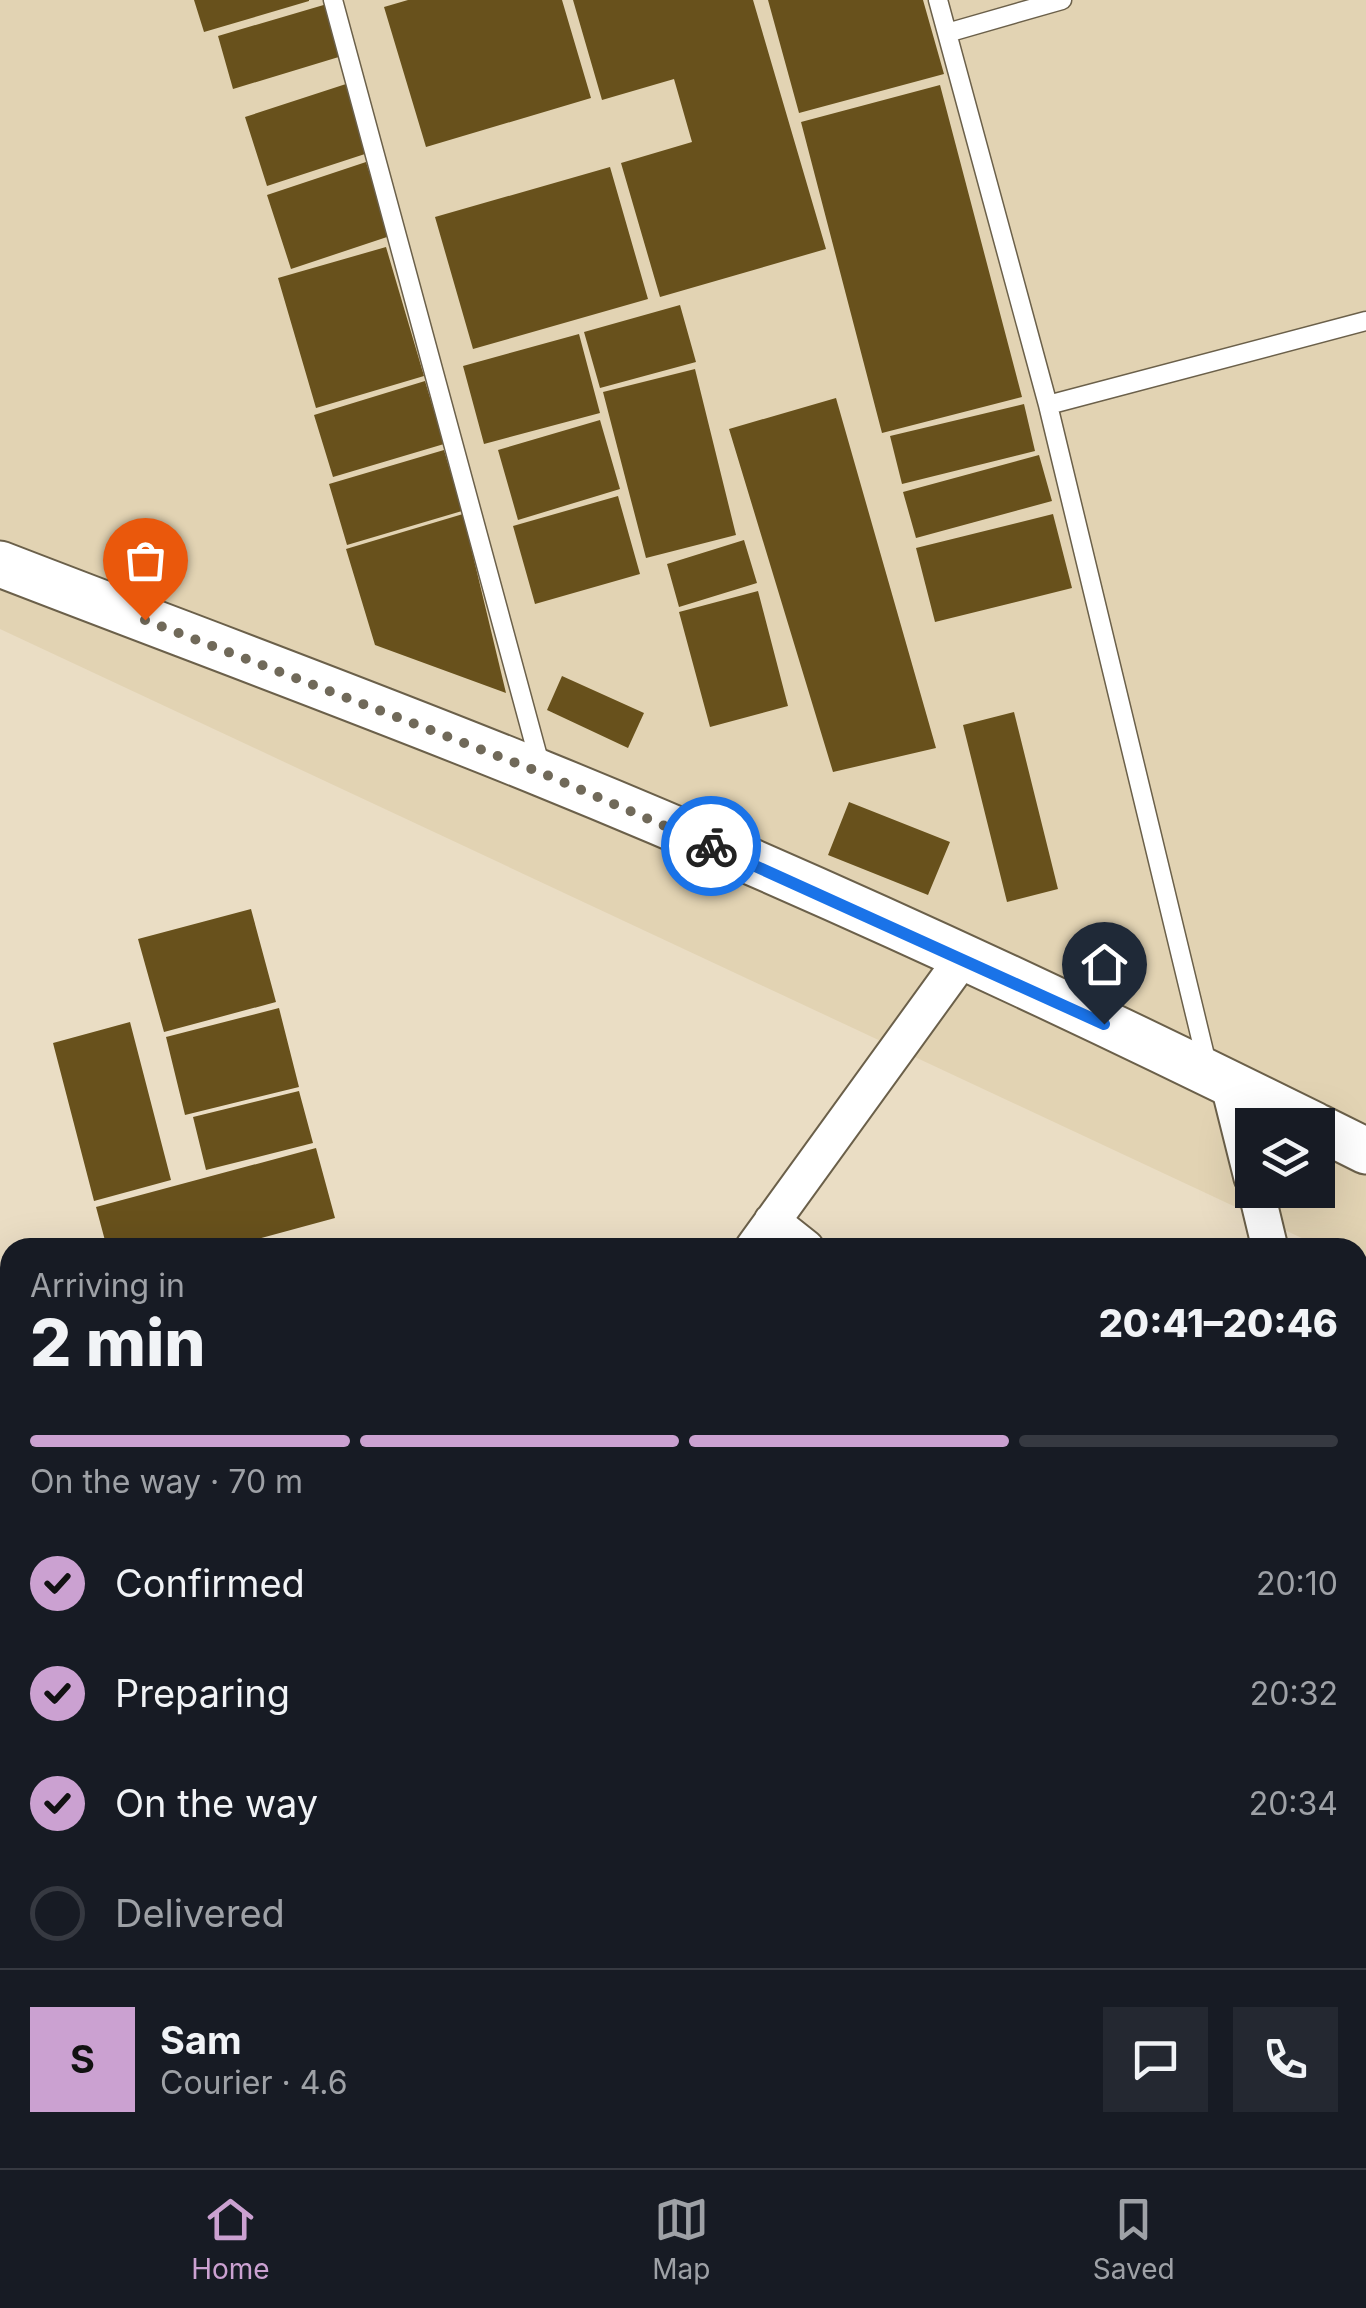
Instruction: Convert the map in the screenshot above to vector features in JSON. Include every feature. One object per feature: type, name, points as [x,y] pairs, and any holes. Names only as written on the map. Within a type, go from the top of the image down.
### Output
[{"type":"street","points":[[0,564],[542,773],[962,958],[1280,1108]]},
{"type":"street","points":[[762,1234],[962,958]]},
{"type":"street","points":[[1219,1078],[1235,1126]]},
{"type":"street","points":[[1335,1136],[1366,1151]]},
{"type":"street","points":[[1260,1208],[1268,1238]]},
{"type":"lane","points":[[333,0],[542,773]]},
{"type":"lane","points":[[938,0],[1048,405],[1219,1078]]},
{"type":"lane","points":[[947,33],[1062,0]]},
{"type":"lane","points":[[1048,405],[1366,321]]},
{"type":"shaded area","points":[[0,0],[1366,0],[1366,1238],[1302,1238],[1238,1208],[1335,1208],[1335,1108],[1235,1108],[1235,1207],[0,629]]},
{"type":"building","points":[[194,0],[309,0],[309,1],[204,32]]},
{"type":"building","points":[[408,0],[562,0],[591,98],[426,147],[384,7]]},
{"type":"building","points":[[573,0],[753,0],[826,249],[660,297],[621,163],[692,142],[674,79],[602,100]]},
{"type":"building","points":[[768,0],[923,0],[944,74],[799,113]]},
{"type":"building","points":[[327,4],[342,56],[233,89],[218,36]]},
{"type":"building","points":[[346,84],[368,153],[267,186],[245,117]]},
{"type":"building","points":[[940,85],[1022,397],[882,433],[801,122]]},
{"type":"building","points":[[366,162],[390,236],[291,269],[267,195]]},
{"type":"building","points":[[610,167],[648,299],[473,349],[435,217]]},
{"type":"building","points":[[386,247],[424,376],[316,408],[278,278]]},
{"type":"building","points":[[680,305],[696,362],[600,388],[584,332]]},
{"type":"building","points":[[579,334],[600,413],[484,444],[463,366]]},
{"type":"building","points":[[695,369],[736,535],[646,558],[603,392]]},
{"type":"building","points":[[425,381],[444,444],[333,477],[314,415]]},
{"type":"building","points":[[836,398],[936,748],[833,772],[729,429]]},
{"type":"building","points":[[1024,404],[1035,451],[902,484],[890,436]]},
{"type":"building","points":[[600,420],[620,489],[518,520],[498,450]]},
{"type":"building","points":[[444,450],[462,511],[347,545],[329,484]]},
{"type":"building","points":[[1039,455],[1052,501],[916,538],[903,492]]},
{"type":"building","points":[[618,496],[640,574],[535,604],[513,526]]},
{"type":"building","points":[[463,514],[506,693],[375,645],[346,549]]},
{"type":"building","points":[[1053,514],[1072,588],[935,622],[916,548]]},
{"type":"building","points":[[744,540],[757,583],[679,607],[667,564]]},
{"type":"building","points":[[758,591],[788,706],[710,727],[679,612]]},
{"type":"building","points":[[562,676],[644,713],[628,748],[547,710]]},
{"type":"building","points":[[1014,712],[1058,889],[1007,902],[963,725]]},
{"type":"building","points":[[849,802],[950,842],[928,895],[828,855]]},
{"type":"building","points":[[251,909],[276,1002],[164,1032],[138,939]]},
{"type":"building","points":[[279,1008],[299,1087],[185,1115],[166,1037]]},
{"type":"building","points":[[130,1022],[171,1180],[94,1201],[53,1043]]},
{"type":"building","points":[[299,1091],[313,1143],[206,1170],[193,1117]]},
{"type":"building","points":[[316,1148],[335,1218],[262,1238],[104,1238],[96,1207]]},
{"type":"way so far","points":[[145,620],[542,773],[711,846]]},
{"type":"route","points":[[711,846],[1104,1024]]}]
